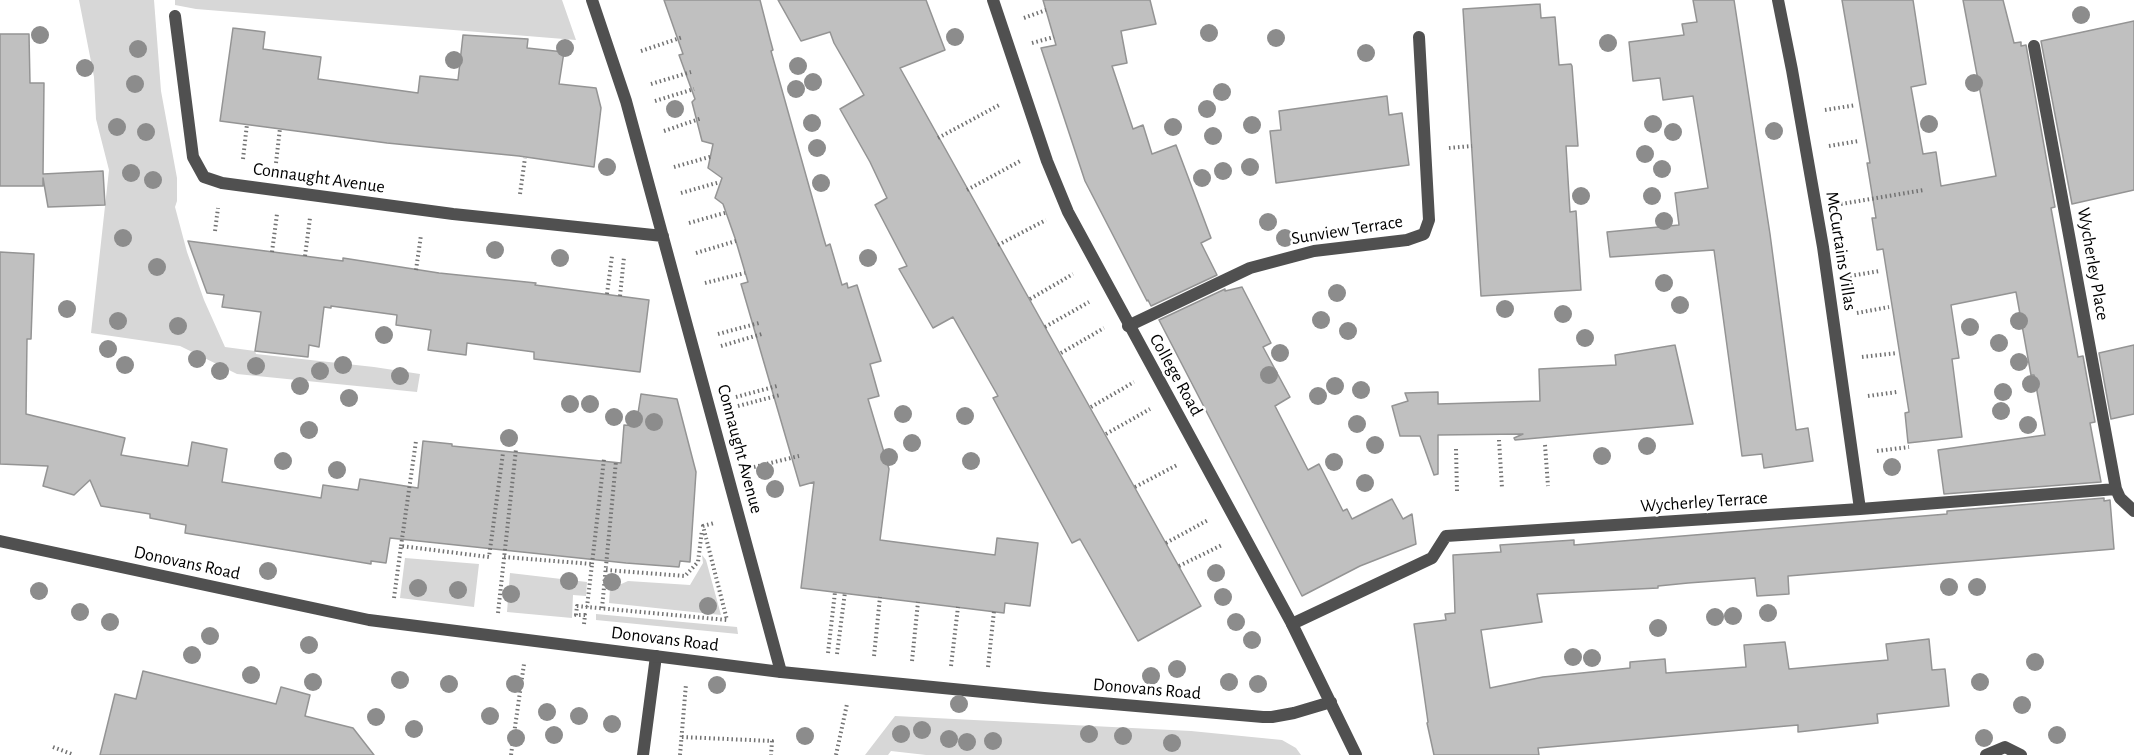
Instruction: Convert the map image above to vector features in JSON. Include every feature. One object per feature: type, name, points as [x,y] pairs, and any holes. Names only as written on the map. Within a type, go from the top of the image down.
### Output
[{"type":"street","name":"Connaught Avenue","points":[[592,0],[626,101],[781,672]]},
{"type":"street","name":"College Road","points":[[993,0],[1047,161],[1063,201],[1128,326],[1292,624],[1356,755]]},
{"type":"street","name":"McCurtains Villas","points":[[1778,0],[1823,247],[1860,510]]},
{"type":"street","name":"Connaught Avenue","points":[[175,16],[193,157],[204,177],[222,183],[493,219],[663,236]]},
{"type":"street","name":"Sunview Terrace","points":[[1128,326],[1250,268],[1314,251],[1407,240],[1424,234],[1430,220],[1419,37]]},
{"type":"street","name":"Wycherley Place","points":[[2034,46],[2116,489]]},
{"type":"street","name":"Wycherley Terrace","points":[[1292,624],[1432,558],[1446,536],[1860,510],[2116,489]]},
{"type":"street","points":[[2116,489],[2125,504],[2134,511]]},
{"type":"street","name":"Donovans Road","points":[[0,541],[369,620],[781,672],[1073,701],[1272,717],[1331,702]]},
{"type":"street","points":[[643,755],[656,656]]},
{"type":"street","points":[[1986,755],[2005,747],[2021,755]]},
{"type":"path","points":[[1021,19],[1046,10]]},
{"type":"path","points":[[641,51],[683,37]]},
{"type":"path","points":[[1028,45],[1054,37]]},
{"type":"path","points":[[651,84],[691,72]]},
{"type":"path","points":[[655,100],[694,89]]},
{"type":"path","points":[[939,138],[1006,101]]},
{"type":"path","points":[[1818,111],[1856,105]]},
{"type":"path","points":[[664,131],[702,118]]},
{"type":"path","points":[[243,159],[247,124]]},
{"type":"path","points":[[276,163],[280,128]]},
{"type":"path","points":[[1825,147],[1859,141]]},
{"type":"path","points":[[674,167],[713,156]]},
{"type":"path","points":[[520,194],[525,158]]},
{"type":"path","points":[[967,190],[1026,158]]},
{"type":"path","points":[[681,194],[720,182]]},
{"type":"path","points":[[1837,204],[1924,190]]},
{"type":"path","points":[[215,231],[218,205]]},
{"type":"path","points":[[272,252],[277,213]]},
{"type":"path","points":[[689,223],[728,213]]},
{"type":"path","points":[[305,256],[310,217]]},
{"type":"path","points":[[998,245],[1052,217]]},
{"type":"path","points":[[416,270],[421,231]]},
{"type":"path","points":[[696,252],[736,242]]},
{"type":"path","points":[[607,294],[612,255]]},
{"type":"path","points":[[620,296],[624,257]]},
{"type":"path","points":[[1846,277],[1879,271]]},
{"type":"path","points":[[1030,299],[1077,272]]},
{"type":"path","points":[[705,283],[745,273]]},
{"type":"path","points":[[1045,327],[1092,301]]},
{"type":"path","points":[[1851,314],[1888,307]]},
{"type":"path","points":[[718,334],[759,323]]},
{"type":"path","points":[[1061,353],[1106,327]]},
{"type":"path","points":[[721,346],[762,334]]},
{"type":"path","points":[[1856,358],[1896,353]]},
{"type":"path","points":[[1091,407],[1136,381]]},
{"type":"path","points":[[736,397],[777,386]]},
{"type":"path","points":[[1860,397],[1898,392]]},
{"type":"path","points":[[738,406],[780,395]]},
{"type":"path","points":[[1106,434],[1151,409]]},
{"type":"path","points":[[1499,440],[1502,488]]},
{"type":"path","points":[[394,597],[416,441]]},
{"type":"path","points":[[1545,445],[1548,486]]},
{"type":"path","points":[[1866,453],[1909,447]]},
{"type":"path","points":[[500,601],[516,449]]},
{"type":"path","points":[[1456,449],[1456,491]]},
{"type":"path","points":[[401,546],[489,557],[503,453]]},
{"type":"path","points":[[754,466],[799,456]]},
{"type":"path","points":[[587,607],[604,459]]},
{"type":"path","points":[[602,608],[616,461]]},
{"type":"path","points":[[1135,487],[1181,463]]},
{"type":"path","points":[[1166,543],[1211,519]]},
{"type":"path","points":[[703,526],[718,522]]},
{"type":"path","points":[[606,570],[686,576],[698,562],[703,526]]},
{"type":"path","points":[[584,625],[585,615],[576,615],[577,606],[728,620],[703,526]]},
{"type":"path","points":[[1179,566],[1224,544]]},
{"type":"path","points":[[504,557],[592,564]]},
{"type":"path","points":[[828,652],[835,592]]},
{"type":"path","points":[[837,654],[845,592]]},
{"type":"path","points":[[874,658],[880,597]]},
{"type":"path","points":[[912,663],[918,602]]},
{"type":"path","points":[[951,668],[958,607]]},
{"type":"path","points":[[987,673],[994,611]]},
{"type":"path","points":[[681,755],[688,660]]},
{"type":"path","points":[[511,755],[524,664]]},
{"type":"path","points":[[836,755],[852,679]]},
{"type":"path","points":[[682,736],[772,741],[771,755]]},
{"type":"path","points":[[53,747],[74,755]]},
{"type":"shaded area","points":[[79,0],[154,0],[161,91],[177,178],[175,207],[187,252],[204,300],[225,347],[255,351],[256,354],[420,374],[417,392],[237,374],[180,346],[91,333],[109,170],[96,119],[94,77]]},
{"type":"shaded area","points":[[175,0],[562,0],[576,40],[196,9],[175,5]]},
{"type":"shaded area","points":[[702,555],[706,560],[721,615],[609,603],[610,589],[628,581],[690,585],[703,563]]},
{"type":"shaded area","points":[[405,558],[479,564],[474,607],[400,598]]},
{"type":"shaded area","points":[[510,573],[587,582],[586,596],[573,595],[572,618],[507,612]]},
{"type":"shaded area","points":[[596,614],[737,627],[738,634],[596,620]]},
{"type":"shaded area","points":[[895,716],[1191,731],[1282,740],[1296,748],[1301,755],[926,755],[891,751],[888,755],[865,755]]},
{"type":"building","points":[[664,0],[760,0],[773,50],[771,51],[826,246],[830,244],[842,285],[847,283],[848,288],[857,285],[881,361],[870,364],[879,396],[868,399],[889,469],[880,540],[995,555],[997,538],[1038,543],[1030,606],[1005,603],[1004,613],[801,588],[814,482],[800,486],[741,284],[748,282],[723,204],[715,198],[722,178],[708,168],[713,144],[702,141],[692,102],[695,99],[679,55],[683,54]]},
{"type":"building","points":[[778,0],[926,0],[945,50],[900,68],[1201,606],[1138,641],[1080,539],[1072,543],[993,398],[998,396],[953,317],[933,328],[899,269],[907,266],[875,205],[887,198],[840,109],[864,95],[830,32],[801,41]]},
{"type":"building","points":[[1043,0],[1150,0],[1156,24],[1121,31],[1127,63],[1112,66],[1133,129],[1143,125],[1152,154],[1176,145],[1211,238],[1201,243],[1217,275],[1151,306],[1147,301],[1085,181],[1041,48],[1056,45]]},
{"type":"building","points":[[1693,0],[1734,0],[1770,234],[1796,430],[1808,428],[1813,461],[1764,468],[1762,454],[1742,456],[1714,250],[1610,257],[1607,232],[1679,225],[1675,193],[1708,188],[1693,96],[1663,100],[1660,78],[1633,81],[1629,42],[1684,35],[1682,24],[1697,22]]},
{"type":"building","points":[[1842,0],[1913,0],[1926,84],[1911,87],[1923,154],[1936,152],[1941,186],[1996,176],[1963,0],[2003,0],[2014,43],[2021,42],[2021,46],[2026,45],[2055,207],[2051,208],[2078,357],[2083,356],[2095,422],[2090,423],[2101,482],[1944,494],[1938,450],[2045,435],[2016,292],[1951,305],[1959,358],[1952,359],[1962,437],[1908,443],[1905,413],[1909,412],[1883,249],[1877,250],[1872,218],[1876,218],[1867,163],[1870,163]]},
{"type":"building","points":[[1540,4],[1541,18],[1555,17],[1559,65],[1571,64],[1572,66],[1578,146],[1566,146],[1570,212],[1576,211],[1581,290],[1481,296],[1463,9]]},
{"type":"building","points":[[2134,21],[2134,190],[2072,204],[2041,41]]},
{"type":"building","points":[[233,28],[265,32],[263,49],[321,57],[318,79],[418,93],[420,76],[458,80],[463,35],[528,39],[527,48],[564,52],[559,84],[596,88],[601,108],[594,167],[220,121]]},
{"type":"building","points":[[0,34],[29,34],[30,83],[44,83],[43,174],[103,171],[105,205],[48,207],[43,178],[43,186],[0,186]]},
{"type":"building","points":[[1387,96],[1389,115],[1402,113],[1409,165],[1276,183],[1270,131],[1281,130],[1279,111]]},
{"type":"building","points":[[188,241],[343,261],[343,258],[439,273],[536,283],[535,285],[649,300],[640,372],[534,359],[534,352],[467,343],[466,355],[428,350],[431,330],[396,325],[397,315],[331,306],[331,308],[324,307],[319,347],[309,345],[308,357],[255,351],[261,312],[222,307],[224,295],[207,293]]},
{"type":"building","points":[[0,252],[34,254],[31,339],[27,339],[26,414],[125,438],[121,455],[188,466],[192,442],[227,449],[222,482],[321,498],[323,485],[358,490],[360,479],[418,488],[423,441],[621,463],[624,425],[636,426],[641,394],[677,399],[696,472],[690,562],[680,561],[679,567],[626,563],[390,538],[386,563],[371,561],[371,564],[185,533],[186,525],[150,518],[150,514],[101,506],[90,480],[74,495],[43,486],[48,466],[0,464]]},
{"type":"building","points":[[1242,287],[1271,343],[1263,347],[1290,397],[1275,406],[1308,470],[1319,464],[1343,511],[1347,509],[1352,519],[1392,499],[1403,519],[1412,514],[1416,544],[1360,566],[1302,596],[1159,320],[1225,289],[1225,291]]},
{"type":"building","points":[[1675,345],[1693,424],[1515,440],[1514,438],[1523,434],[1438,435],[1438,474],[1434,475],[1420,436],[1400,436],[1392,406],[1408,401],[1405,393],[1438,392],[1438,404],[1540,401],[1539,369],[1616,365],[1615,355]]},
{"type":"building","points":[[2134,345],[2134,414],[2111,419],[2099,353]]},
{"type":"building","points":[[2104,498],[2104,501],[2110,500],[2114,549],[1788,576],[1789,594],[1757,596],[1755,578],[1658,586],[1658,588],[1537,594],[1542,622],[1481,630],[1490,688],[1543,677],[1630,668],[1630,662],[1665,659],[1666,673],[1746,667],[1744,645],[1785,642],[1789,669],[1888,660],[1886,644],[1929,639],[1932,670],[1945,669],[1949,706],[1877,714],[1878,723],[1798,732],[1798,725],[1538,748],[1539,755],[1434,755],[1427,723],[1414,624],[1446,620],[1445,614],[1455,613],[1453,555],[1501,552],[1500,545],[1574,540],[1574,545],[1947,514],[1947,511]]},
{"type":"building","points":[[143,671],[276,704],[281,687],[310,695],[305,716],[353,728],[374,755],[100,755],[115,694],[136,699]]}]
